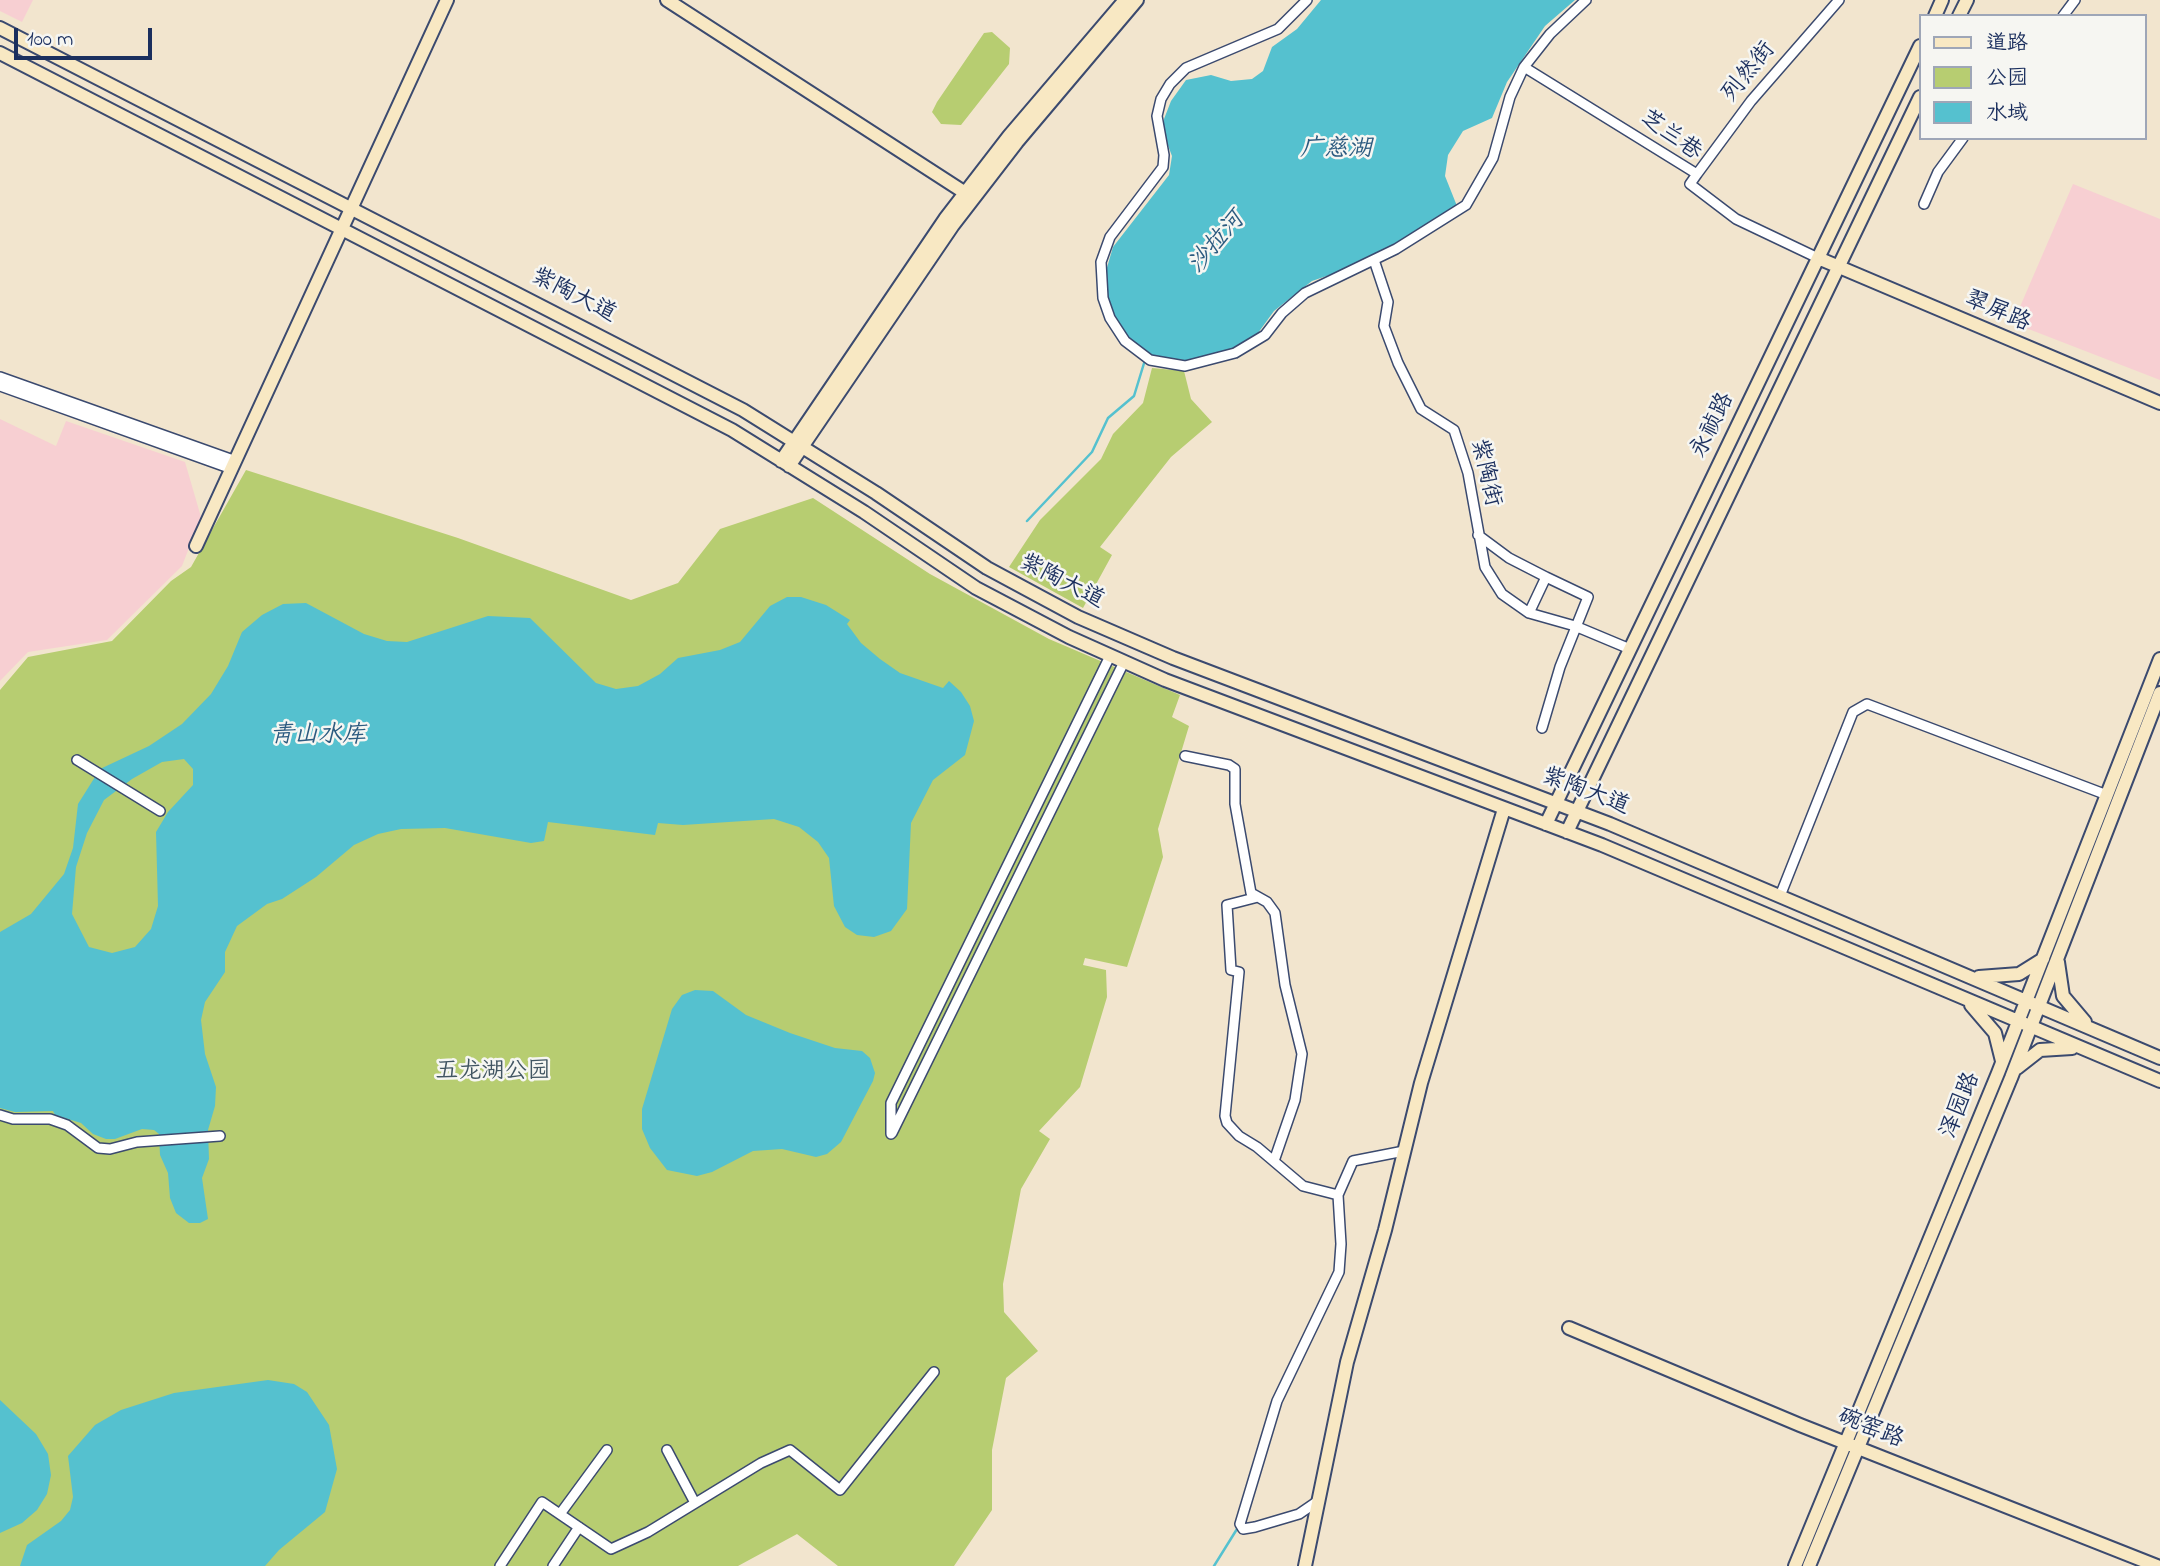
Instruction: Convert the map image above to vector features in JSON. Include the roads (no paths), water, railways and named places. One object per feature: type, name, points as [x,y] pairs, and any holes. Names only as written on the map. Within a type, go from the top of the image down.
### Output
[{"type":"main road","points":[[196,546],[447,0]]},
{"type":"main road","points":[[667,0],[969,196]]},
{"type":"main road","points":[[785,463],[909,287],[969,196],[1125,0]]},
{"type":"main road","points":[[969,196],[1137,0]]},
{"type":"main road","name":"紫陶大道","points":[[0,28],[353,207],[743,410],[987,568],[1091,622],[1173,659],[1577,811],[2160,1058]]},
{"type":"main road","name":"永祯路","points":[[1546,824],[1918,50]]},
{"type":"main road","name":"紫陶大道","points":[[0,53],[651,386],[785,463],[976,588],[1110,656],[1567,832],[2160,1081]]},
{"type":"main road","name":"永祯路","points":[[1567,832],[1918,101]]},
{"type":"main road","name":"翠屏路","points":[[1818,258],[2160,403]]},
{"type":"main road","name":"泽园路","points":[[2033,1004],[2043,958],[2160,659]]},
{"type":"main road","name":"泽园路","points":[[1795,1566],[1852,1445],[2012,1074],[2025,1024],[2058,956],[2160,693]]},
{"type":"main road","points":[[1305,1566],[1347,1363],[1420,1083],[1504,809]]},
{"type":"main road","points":[[2058,956],[2063,996],[2071,1009],[2093,1030]]},
{"type":"main road","points":[[1967,976],[2012,976],[2026,971],[2043,958]]},
{"type":"main road","points":[[1957,995],[1987,1021],[1998,1040],[2002,1064]]},
{"type":"main road","name":"泽园路","points":[[1809,1566],[1852,1445],[2002,1064],[2025,1024]]},
{"type":"main road","points":[[2012,1074],[2027,1058],[2040,1051],[2063,1047],[2084,1049]]},
{"type":"main road","name":"碗窑路","points":[[1569,1328],[1852,1445],[2157,1566]]},
{"type":"street","points":[[1307,0],[1278,29],[1186,68],[1170,83],[1161,99],[1157,116],[1164,155],[1163,167],[1110,237],[1101,262],[1106,308],[1114,327],[1131,348],[1150,360],[1185,366],[1235,353],[1265,335],[1282,313],[1305,293],[1374,260],[1459,210],[1473,197],[1493,158],[1510,97],[1524,67],[1550,34],[1586,0]]},
{"type":"street","name":"列然街","points":[[1697,174],[1751,101],[1839,0]]},
{"type":"street","name":"芝兰巷","points":[[1524,67],[1697,174],[1690,184],[1736,219],[1818,258]]},
{"type":"street","points":[[1924,204],[1938,172],[1962,140]]},
{"type":"street","name":"紫陶街","points":[[1374,260],[1388,302],[1384,326],[1398,363],[1421,408],[1454,430],[1468,473],[1485,567],[1502,594],[1529,613],[1575,626],[1630,649]]},
{"type":"street","points":[[0,377],[234,465]]},
{"type":"street","points":[[0,386],[234,465]]},
{"type":"street","points":[[1478,535],[1509,558],[1588,597],[1575,626],[1542,728]]},
{"type":"street","points":[[1529,613],[1546,577]]},
{"type":"street","points":[[1110,656],[892,1101],[891,1134],[1124,662]]},
{"type":"street","points":[[1780,896],[1853,712],[1867,704],[2107,795]]},
{"type":"street","points":[[1185,756],[1229,765],[1235,769],[1235,804],[1251,893],[1267,902],[1275,913],[1285,985],[1302,1054],[1295,1100],[1274,1161]]},
{"type":"street","points":[[77,760],[160,811]]},
{"type":"street","points":[[1258,897],[1227,905],[1231,970],[1239,972],[1225,1116],[1239,1136],[1306,1188],[1338,1195]]},
{"type":"street","points":[[0,1115],[13,1119],[50,1119],[67,1125],[98,1148],[110,1149],[152,1141],[220,1136]]},
{"type":"street","points":[[1318,1501],[1298,1514],[1255,1527],[1243,1529],[1240,1524],[1277,1401],[1339,1272],[1342,1244],[1338,1195],[1353,1161],[1404,1151]]},
{"type":"street","points":[[500,1566],[542,1502],[611,1549],[648,1532],[761,1463],[790,1450],[840,1490],[934,1372]]},
{"type":"street","points":[[561,1514],[607,1450]]},
{"type":"street","points":[[667,1450],[695,1503]]},
{"type":"street","points":[[553,1566],[579,1527]]},
{"type":"water","name":"广慈湖","points":[[1321,0],[1575,0],[1545,26],[1507,82],[1492,118],[1463,131],[1448,155],[1445,176],[1457,206],[1384,250],[1344,270],[1312,281],[1274,311],[1258,333],[1233,349],[1197,362],[1154,362],[1121,334],[1107,304],[1106,271],[1113,247],[1169,175],[1172,156],[1164,135],[1164,119],[1171,101],[1186,80],[1211,75],[1231,81],[1252,79],[1263,71],[1272,47],[1297,29]]},
{"type":"water","name":"青山水库","points":[[787,597],[801,597],[826,605],[850,620],[847,624],[861,643],[880,659],[900,673],[943,688],[949,681],[961,692],[970,706],[974,721],[965,755],[933,780],[911,823],[907,909],[891,931],[874,937],[857,935],[845,927],[834,906],[829,858],[818,842],[799,827],[774,819],[683,825],[658,823],[655,835],[548,822],[544,841],[531,843],[445,828],[401,829],[378,834],[354,845],[316,877],[282,899],[267,904],[237,926],[225,952],[225,972],[205,1002],[201,1020],[205,1054],[216,1087],[215,1106],[208,1130],[209,1159],[202,1178],[208,1219],[200,1223],[189,1223],[176,1213],[170,1198],[168,1173],[160,1155],[159,1134],[154,1130],[142,1129],[115,1139],[106,1139],[93,1134],[81,1123],[55,1115],[53,1111],[15,1112],[0,1108],[0,932],[31,914],[64,874],[73,848],[78,804],[100,769],[149,746],[182,724],[211,694],[228,666],[242,632],[262,615],[283,604],[306,603],[364,634],[387,641],[407,642],[488,616],[530,618],[596,683],[616,689],[638,686],[660,674],[678,658],[720,650],[740,642],[770,606]],"holes":[[[184,759],[193,769],[193,785],[168,812],[156,832],[158,906],[151,929],[135,947],[112,953],[89,947],[72,914],[76,867],[87,833],[104,800],[132,779],[162,762]]]},
{"type":"water","points":[[695,990],[713,991],[746,1015],[790,1033],[835,1048],[862,1051],[870,1058],[875,1073],[873,1081],[841,1142],[827,1154],[816,1157],[782,1149],[753,1151],[712,1172],[697,1176],[667,1170],[650,1148],[642,1129],[642,1109],[672,1009],[682,995]]},
{"type":"water","points":[[268,1380],[294,1384],[307,1392],[329,1425],[337,1469],[325,1512],[279,1550],[265,1566],[20,1566],[27,1545],[61,1521],[70,1510],[73,1497],[68,1456],[95,1425],[121,1410],[174,1393]]},
{"type":"water","points":[[0,1400],[36,1434],[48,1454],[51,1475],[47,1494],[37,1510],[22,1523],[0,1533]]},
{"type":"waterway","name":"沙拉河","points":[[1027,521],[1092,452],[1108,418],[1134,396],[1145,360]]},
{"type":"waterway","points":[[1214,1566],[1237,1529]]},
{"type":"park label","name":"五龙湖公园","points":[[493,1073]]}]
